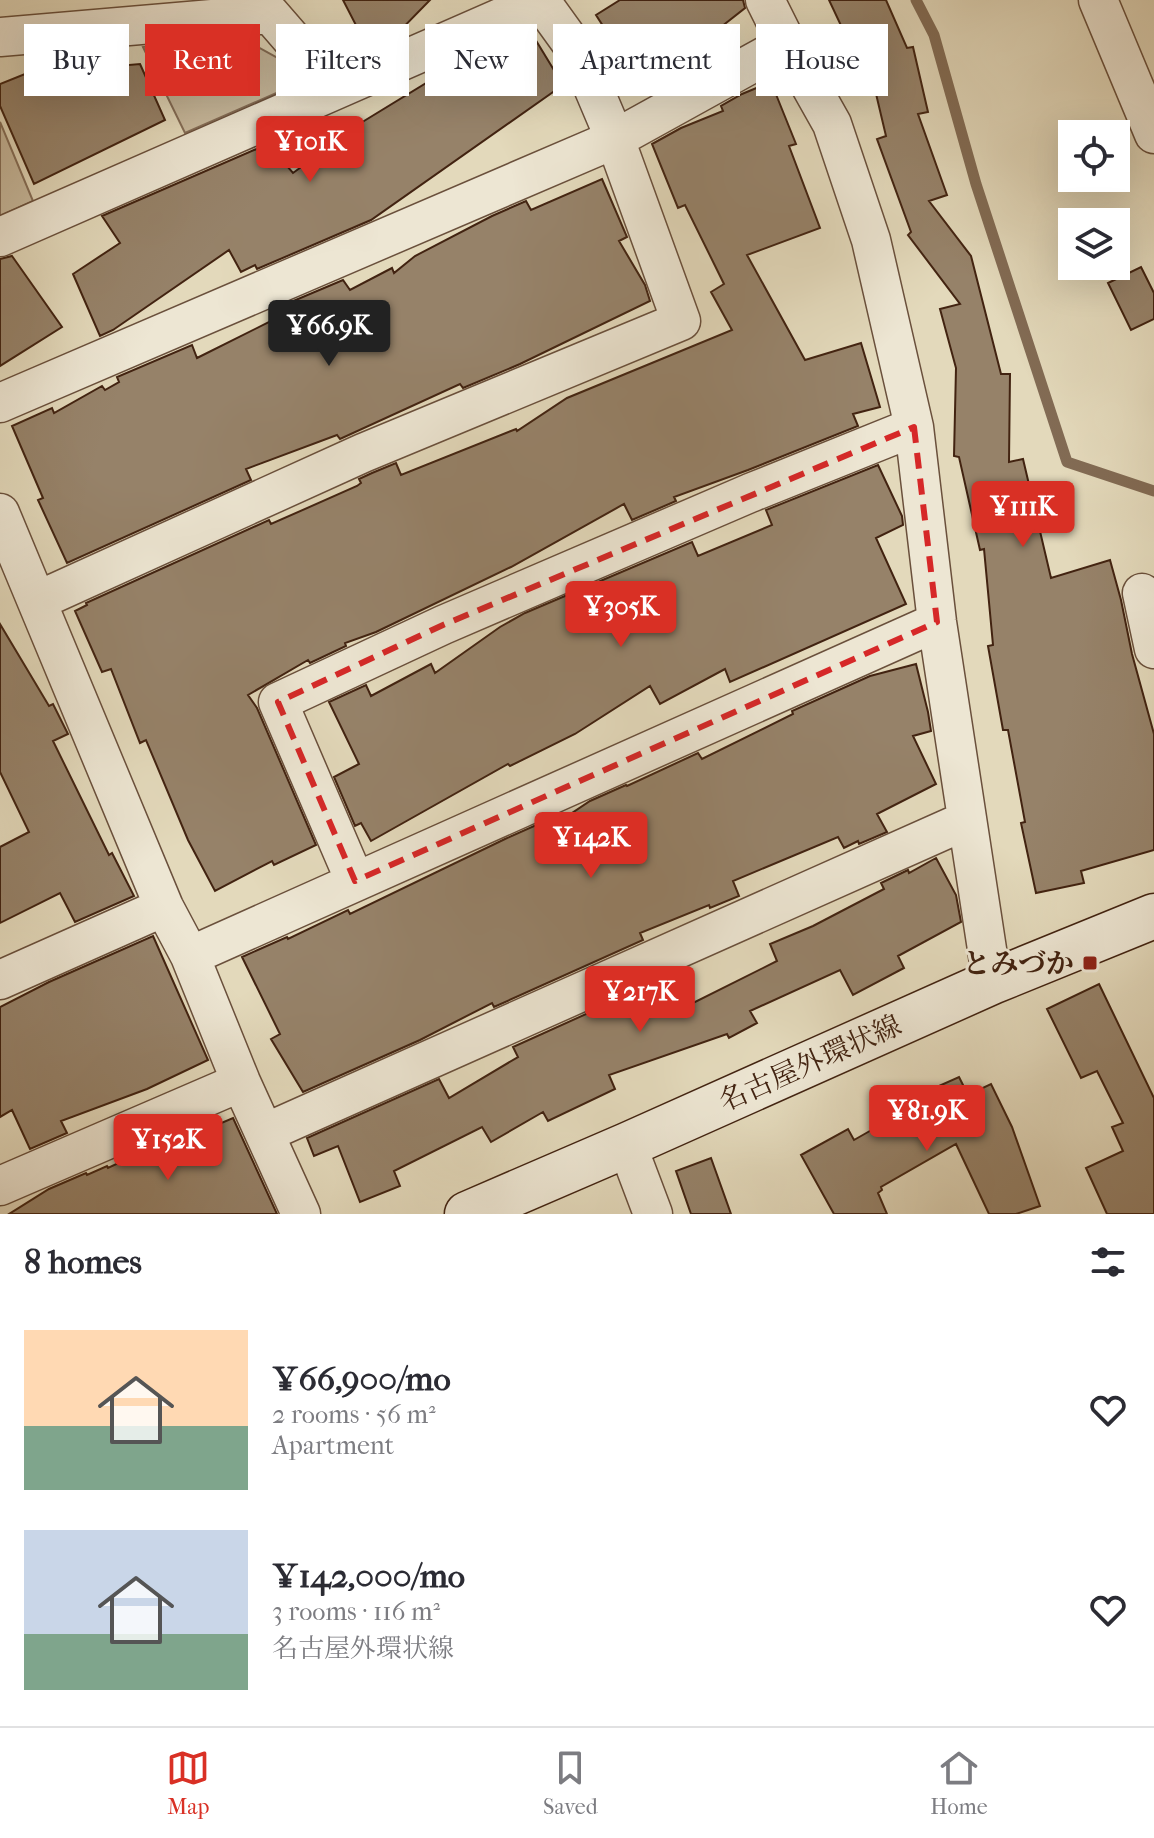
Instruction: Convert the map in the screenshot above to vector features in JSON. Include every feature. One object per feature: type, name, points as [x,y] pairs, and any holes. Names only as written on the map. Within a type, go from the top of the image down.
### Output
[{"type":"main road","name":"名古屋外環状線","points":[[467,1214],[992,982],[1154,916]]},
{"type":"street","points":[[37,601],[363,453],[681,321],[615,139],[579,54],[541,0],[409,57]]},
{"type":"street","points":[[765,0],[777,24]]},
{"type":"street","points":[[1098,0],[1154,134]]},
{"type":"street","points":[[0,37],[270,14],[279,24]]},
{"type":"street","points":[[0,403],[615,139],[756,61]]},
{"type":"street","points":[[0,237],[319,96]]},
{"type":"street","points":[[816,96],[832,124],[871,240],[914,427],[937,622],[992,982]]},
{"type":"street","points":[[355,881],[278,702],[457,619],[750,493],[914,427]]},
{"type":"street","points":[[0,513],[164,907],[190,956],[241,1082],[301,1214]]},
{"type":"street","points":[[1154,601],[1142,593],[1154,649]]},
{"type":"street","points":[[190,956],[937,622]]},
{"type":"street","points":[[265,1133],[967,820]]},
{"type":"street","points":[[0,980],[164,907]]},
{"type":"street","points":[[0,1186],[241,1082]]},
{"type":"street","points":[[627,1145],[653,1214]]},
{"type":"highlighted area","points":[[914,427],[937,622],[355,881],[278,702],[443,625]]},
{"type":"shaded area","points":[[260,48],[276,57],[276,93],[185,133],[167,96],[260,96]]},
{"type":"shaded area","points":[[0,122],[33,201],[0,216]]},
{"type":"building","points":[[343,0],[430,0],[407,24],[355,24]]},
{"type":"building","points":[[620,0],[743,0],[745,8],[725,24],[602,24],[596,15]]},
{"type":"building","points":[[829,0],[886,0],[907,48],[913,47],[928,112],[918,114],[947,195],[929,201],[971,256],[1001,374],[1010,374],[1009,462],[1023,459],[1051,578],[1110,560],[1154,734],[1154,850],[1081,871],[1084,883],[1036,893],[1021,823],[1025,822],[1008,730],[1003,730],[988,646],[993,645],[984,549],[980,550],[959,457],[954,456],[956,368],[940,309],[960,304],[908,235],[911,232],[877,139],[886,136],[877,96],[888,96],[888,24],[840,24]]},
{"type":"building","points":[[537,42],[553,69],[553,92],[371,220],[257,269],[255,265],[241,272],[229,250],[100,336],[73,274],[120,243],[102,216],[268,144],[293,173],[364,121],[425,84],[425,96],[537,96]]},
{"type":"building","points":[[140,64],[145,75],[145,96],[154,96],[165,120],[34,184],[0,106],[0,84],[24,74],[24,96],[129,96],[129,65]]},
{"type":"building","points":[[756,88],[756,96],[777,96],[796,144],[789,146],[820,228],[747,255],[805,360],[861,343],[880,407],[853,414],[858,426],[674,497],[676,501],[632,520],[624,504],[511,567],[376,632],[345,643],[346,646],[310,663],[308,660],[248,695],[257,708],[316,845],[274,865],[272,861],[215,891],[188,840],[146,740],[140,743],[111,669],[102,672],[75,611],[86,603],[269,520],[271,524],[357,486],[361,483],[359,479],[372,473],[396,463],[401,475],[517,431],[567,398],[732,330],[711,292],[724,284],[685,205],[678,208],[652,144],[723,111],[721,106]]},
{"type":"building","points":[[602,179],[627,237],[619,241],[645,285],[650,301],[463,388],[460,384],[340,439],[337,435],[246,469],[251,480],[67,563],[38,500],[43,498],[12,426],[52,408],[54,413],[102,386],[105,390],[119,382],[117,377],[192,345],[197,358],[283,315],[279,307],[343,280],[350,290],[392,268],[394,273],[415,256],[526,201],[531,210]]},
{"type":"building","points":[[12,256],[62,327],[0,366],[0,259]]},
{"type":"building","points":[[1141,267],[1154,293],[1154,319],[1131,330],[1108,283],[1130,280],[1130,272]]},
{"type":"building","points":[[878,465],[902,516],[903,525],[876,538],[906,604],[730,682],[725,669],[660,704],[650,686],[575,734],[510,766],[508,764],[371,841],[361,823],[355,826],[334,777],[359,764],[329,702],[366,685],[371,696],[431,664],[435,673],[525,613],[692,542],[698,556],[772,525],[766,510]]},
{"type":"building","points":[[0,624],[49,706],[53,704],[68,734],[53,741],[109,855],[112,853],[134,896],[75,922],[60,893],[0,923],[0,847],[29,832],[0,772]]},
{"type":"building","points":[[916,664],[931,731],[913,736],[936,784],[877,814],[887,832],[844,848],[838,837],[733,881],[739,896],[640,933],[643,940],[494,1007],[492,1003],[420,1040],[303,1092],[271,1039],[280,1034],[242,957],[348,910],[350,914],[561,814],[563,819],[590,801],[698,753],[702,759],[793,714],[792,711],[870,676]]},
{"type":"building","points":[[936,858],[956,895],[961,922],[898,956],[904,968],[853,995],[840,970],[750,1011],[757,1023],[729,1038],[727,1034],[609,1075],[615,1089],[548,1121],[543,1112],[491,1142],[482,1127],[394,1171],[400,1186],[360,1202],[338,1146],[314,1156],[307,1138],[439,1079],[449,1098],[518,1057],[513,1047],[657,982],[669,1015],[777,961],[770,944],[813,926],[884,889],[881,883],[908,870],[909,873]]},
{"type":"building","points":[[153,936],[208,1060],[147,1089],[61,1121],[67,1133],[30,1149],[12,1110],[0,1117],[0,1007]]},
{"type":"building","points":[[1099,984],[1154,1098],[1154,1214],[1107,1214],[1086,1168],[1123,1151],[1112,1127],[1123,1123],[1097,1071],[1081,1078],[1047,1009]]},
{"type":"building","points":[[959,1077],[968,1095],[991,1084],[1012,1127],[1040,1206],[1016,1214],[989,1214],[956,1144],[881,1187],[878,1193],[887,1214],[834,1214],[801,1155],[848,1129],[854,1140],[933,1095],[930,1090]]},
{"type":"building","points":[[233,1118],[277,1214],[9,1214],[49,1189],[86,1173],[108,1168],[142,1152],[144,1156]]},
{"type":"building","points":[[711,1158],[731,1214],[691,1214],[676,1171]]},
{"type":"waterway","points":[[916,0],[934,35],[976,184],[1067,462],[1154,491]]},
{"type":"place","name":"とみづか","points":[[1090,963]]}]
